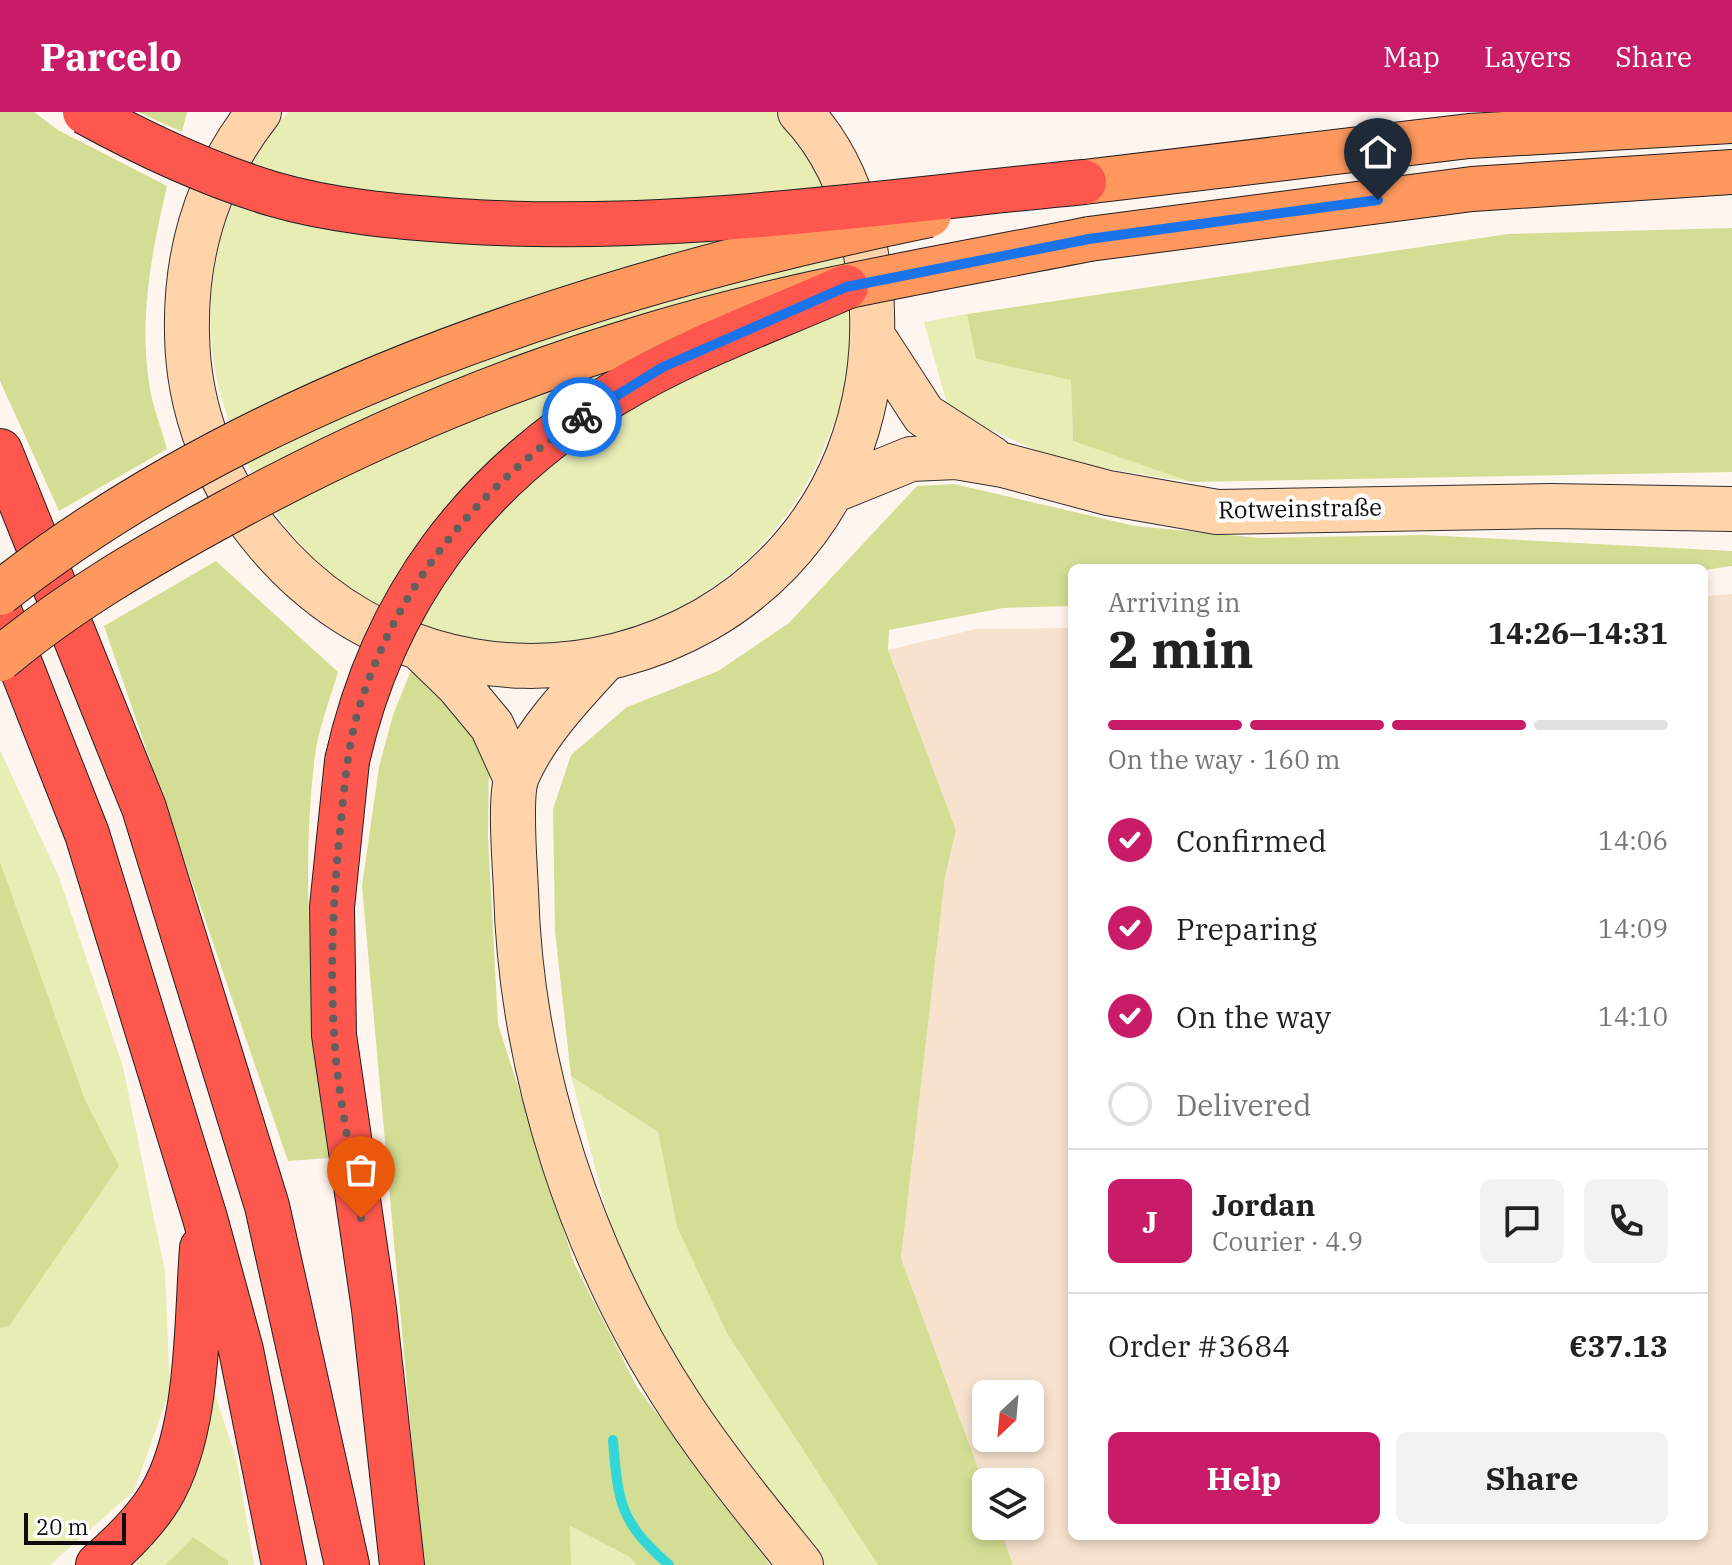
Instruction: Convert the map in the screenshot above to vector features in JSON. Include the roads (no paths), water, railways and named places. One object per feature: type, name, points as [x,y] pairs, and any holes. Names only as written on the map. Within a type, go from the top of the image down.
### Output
[{"type":"highway","points":[[85,112],[154,150],[274,195],[398,217],[567,226],[710,218],[1084,182]]},
{"type":"highway","points":[[402,1565],[374,1309],[334,1035],[332,907],[347,761],[358,711],[373,670],[406,600],[441,546],[487,492],[544,443],[614,394],[663,367],[846,287]]},
{"type":"highway","points":[[0,451],[144,808],[267,1206],[347,1565]]},
{"type":"highway","points":[[0,613],[87,834],[205,1218],[241,1350],[284,1565]]},
{"type":"highway","points":[[98,1565],[127,1540],[161,1496],[182,1443],[190,1397],[205,1218]]},
{"type":"main road","points":[[219,112],[220,128],[186,288],[187,367],[206,442],[241,511],[291,572],[353,619],[424,652],[513,667],[604,660],[660,643],[712,617],[759,582],[799,539],[832,491],[862,417],[874,338],[872,280],[859,222],[837,168],[804,114]]},
{"type":"main road","points":[[203,212],[235,143],[259,112]]},
{"type":"main road","points":[[0,593],[80,536],[239,444],[354,389],[450,351],[644,285],[840,233],[1084,182],[1469,136],[1732,121]]},
{"type":"main road","points":[[0,659],[37,628],[193,531],[371,440],[463,400],[652,334],[846,287],[1089,239],[1472,189],[1732,172]]},
{"type":"main road","points":[[874,338],[924,415],[1003,465]]},
{"type":"main road","name":"Rotweinstraße","points":[[832,491],[911,459],[956,457],[1003,465],[1108,493],[1217,512],[1550,506],[1732,509]]},
{"type":"main road","points":[[424,652],[458,685],[492,726],[516,779],[517,922],[526,1008],[560,1148],[596,1249],[634,1329],[682,1408],[801,1565]]},
{"type":"main road","points":[[516,779],[555,714],[604,660]]},
{"type":"waterway","points":[[613,1440],[624,1510],[640,1536],[669,1565]]}]
